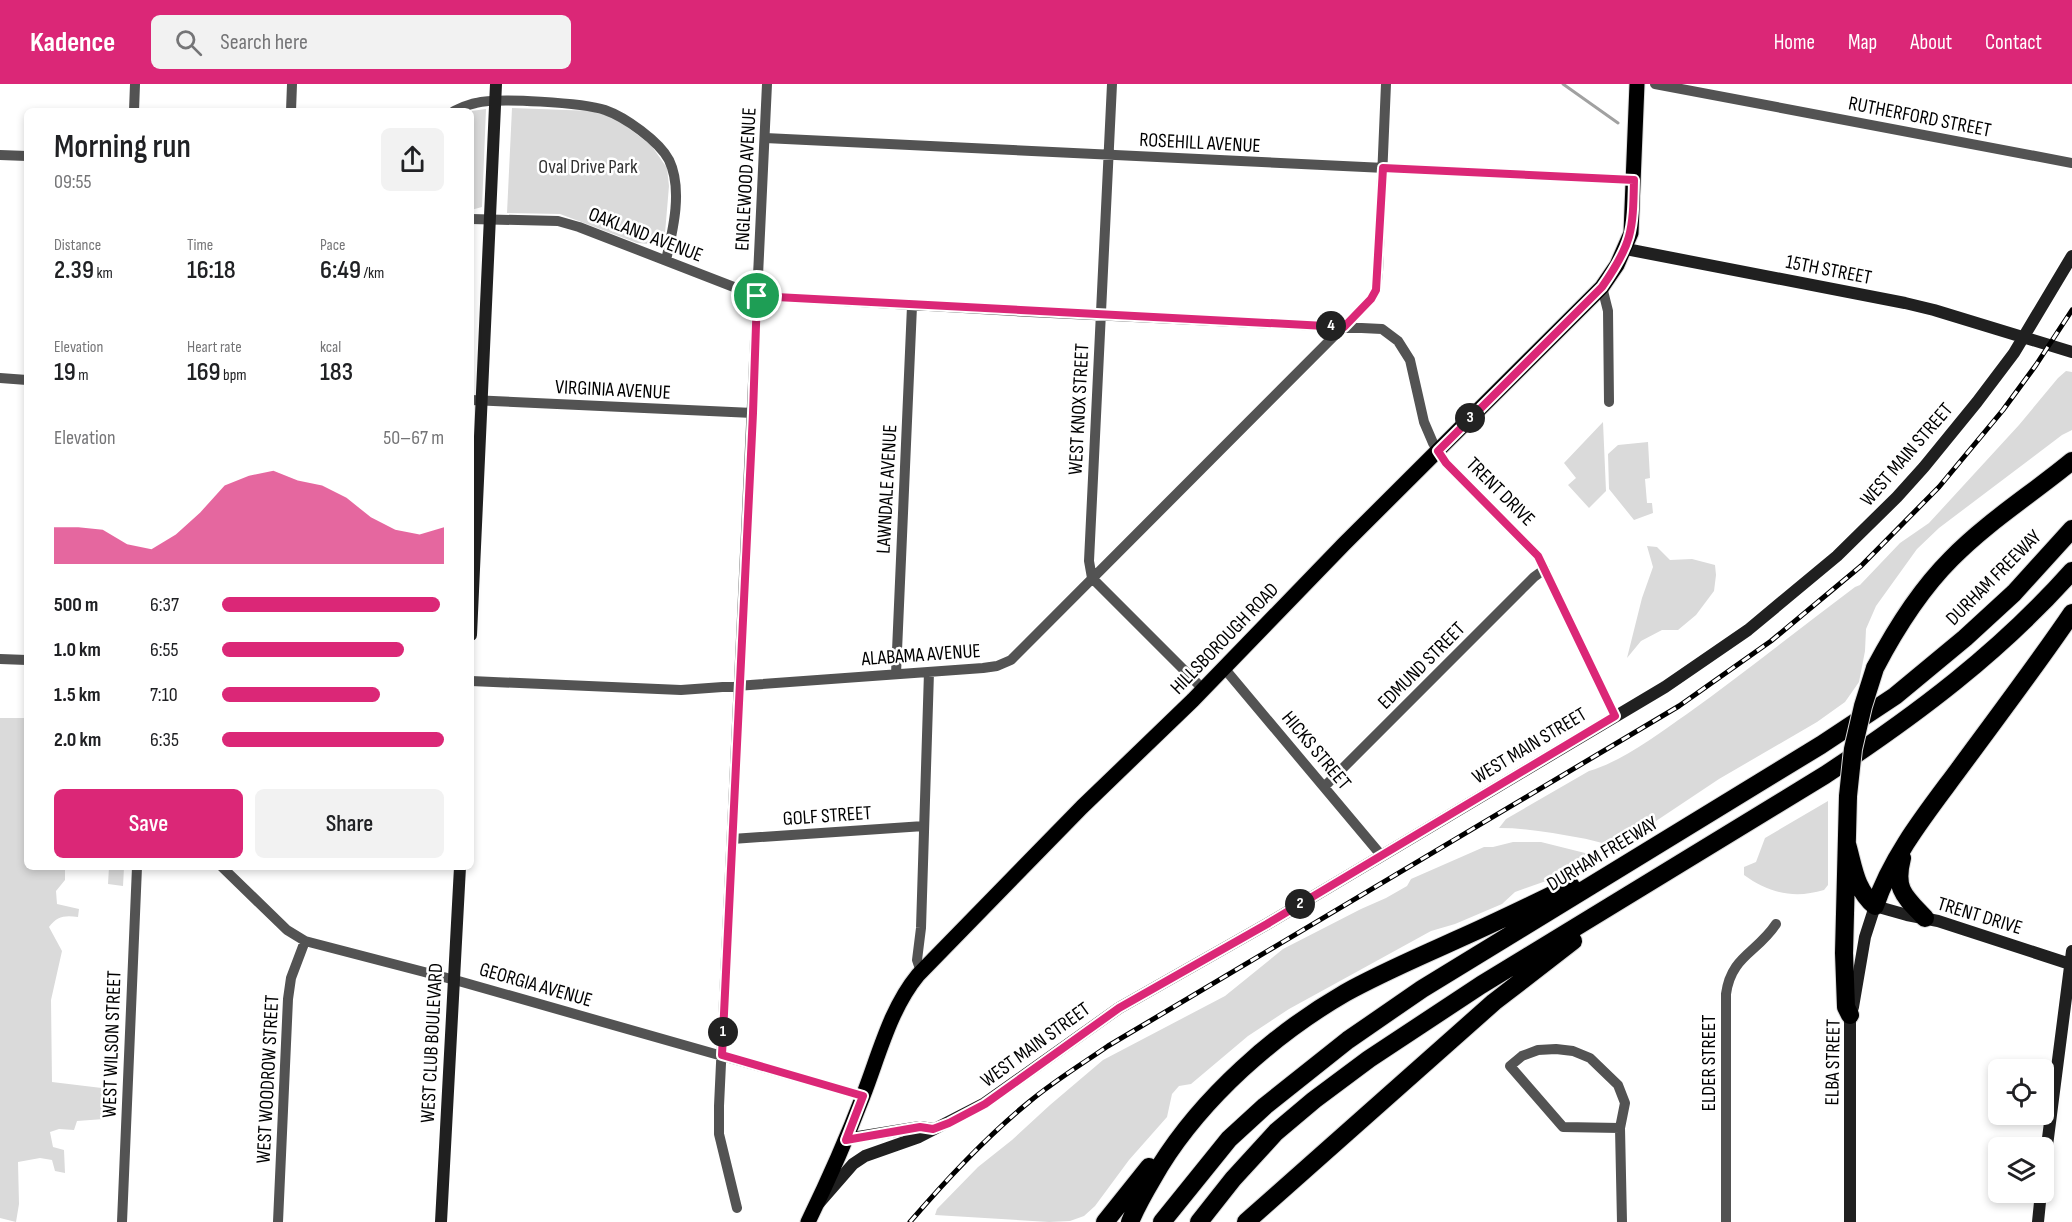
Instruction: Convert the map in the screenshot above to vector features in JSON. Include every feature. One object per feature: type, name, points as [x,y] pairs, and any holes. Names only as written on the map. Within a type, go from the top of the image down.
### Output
[{"type":"highway","points":[[1850,1016],[1845,1007],[1844,899],[1848,844],[1848,796],[1853,749],[1875,668],[1908,611],[1951,558],[2072,461]]},
{"type":"highway","name":"DURHAM FREEWAY","points":[[1162,1222],[1229,1139],[1264,1106],[1348,1040],[1422,989],[1650,851],[1821,745],[1895,696],[1965,638],[2006,600],[2033,574],[2072,529]]},
{"type":"highway","points":[[1199,1222],[1262,1147],[1314,1100],[1412,1029],[1825,775],[1912,716],[2000,645],[2072,571]]},
{"type":"highway","points":[[1848,844],[1859,887],[1875,906],[1905,846],[2027,679],[2072,613]]},
{"type":"highway","points":[[1905,846],[1898,880],[1903,895],[1925,918]]},
{"type":"highway","points":[[1130,1222],[1136,1207],[1183,1131],[1201,1108],[1290,1030],[1343,994],[1396,967],[1485,927],[1627,858],[1650,851]]},
{"type":"highway","points":[[1246,1222],[1494,1002],[1570,943],[1616,913],[1647,883]]},
{"type":"highway","points":[[1105,1222],[1166,1146],[1183,1131]]},
{"type":"main road","points":[[474,495],[476,401],[490,219],[496,84]]},
{"type":"main road","name":"HILLSBOROUGH ROAD","points":[[811,1215],[846,1140],[899,1003],[908,987],[1082,807],[1204,690],[1602,287],[1626,249],[1631,233],[1637,84]]},
{"type":"main road","name":"15TH STREET","points":[[1626,249],[1905,303],[2072,352]]},
{"type":"main road","name":"WEST MAIN STREET","points":[[811,1215],[853,1164],[865,1156],[919,1137],[985,1104],[1119,1008],[1267,924],[1665,687],[1748,630],[1810,580],[1851,543],[1924,467],[2014,353],[2072,256]]},
{"type":"main road","name":"WEST CLUB BOULEVARD","points":[[441,1222],[460,870]]},
{"type":"main road","name":"TRENT DRIVE","points":[[1875,906],[1925,918],[2071,965]]},
{"type":"main road","name":"ELBA STREET","points":[[1850,1222],[1850,1016],[1865,937],[1875,906]]},
{"type":"main road","points":[[2048,1137],[2072,951]]},
{"type":"main road","name":"WEST MAIN STREET","points":[[846,1140],[920,1127],[933,1129]]},
{"type":"main road","points":[[2038,1222],[2041,1203]]},
{"type":"street","points":[[134,108],[135,84]]},
{"type":"street","points":[[291,108],[292,84]]},
{"type":"street","name":"ENGLEWOOD AVENUE","points":[[737,1208],[719,1134],[767,84]]},
{"type":"street","name":"WEST KNOX STREET","points":[[1092,578],[1089,561],[1112,84]]},
{"type":"street","name":"ALABAMA AVENUE","points":[[474,681],[681,690],[983,668],[997,666],[1011,660],[1371,299],[1376,290],[1386,84]]},
{"type":"street","name":"RUTHERFORD STREET","points":[[1655,84],[2072,164]]},
{"type":"street","points":[[462,108],[476,103],[495,101],[598,108],[616,115],[658,145],[669,160],[675,182],[672,235],[666,260]]},
{"type":"street","name":"ROSEHILL AVENUE","points":[[765,138],[1634,180]]},
{"type":"street","points":[[0,155],[24,156]]},
{"type":"street","name":"OAKLAND AVENUE","points":[[474,219],[558,221],[757,296],[912,306],[1344,327]]},
{"type":"street","points":[[1602,287],[1608,311],[1609,402]]},
{"type":"street","name":"LAWNDALE AVENUE","points":[[896,674],[912,306]]},
{"type":"street","name":"TRENT DRIVE","points":[[1344,327],[1382,329],[1402,346],[1413,369],[1424,422],[1438,451],[1446,463],[1532,549],[1545,569],[1615,716]]},
{"type":"street","points":[[0,378],[24,380]]},
{"type":"street","name":"VIRGINIA AVENUE","points":[[476,401],[753,413]]},
{"type":"street","name":"EDMUND STREET","points":[[1324,787],[1526,585],[1545,569]]},
{"type":"street","points":[[1092,578],[1204,690]]},
{"type":"street","points":[[0,659],[24,660]]},
{"type":"street","name":"HICKS STREET","points":[[1224,668],[1381,855]]},
{"type":"street","points":[[923,970],[921,928],[929,672]]},
{"type":"street","name":"GOLF STREET","points":[[732,839],[924,826]]},
{"type":"street","name":"WEST WILSON STREET","points":[[122,1222],[137,870]]},
{"type":"street","name":"GEORGIA AVENUE","points":[[225,870],[286,930],[305,941],[455,980],[863,1096]]},
{"type":"street","name":"ELDER STREET","points":[[1726,1222],[1726,994],[1728,979],[1738,962],[1766,938],[1776,924]]},
{"type":"street","name":"WEST WOODROW STREET","points":[[278,1222],[288,999],[291,978],[305,941]]},
{"type":"street","points":[[1620,1128],[1563,1127],[1510,1065],[1522,1056],[1538,1050],[1573,1051],[1590,1058],[1618,1085],[1625,1103],[1620,1128],[1622,1222]]},
{"type":"green space","name":"Oval Drive Park","points":[[512,108],[593,111],[614,117],[651,145],[667,168],[669,186],[664,245],[637,243],[560,214],[507,213]]},
{"type":"green space","name":"Oval Drive Park","points":[[486,109],[482,207],[474,209],[474,111]]},
{"type":"green space","points":[[2066,371],[2072,372],[2072,430],[2062,435],[1939,528],[1917,549],[1876,606],[1866,629],[1865,651],[1859,682],[1845,702],[1817,722],[1719,779],[1623,843],[1607,844],[1540,831],[1499,828],[1506,819],[1589,771],[1615,761],[1652,738],[1860,585],[1900,543],[1929,523]]},
{"type":"green space","points":[[1603,422],[1606,491],[1589,508],[1568,485],[1576,478],[1564,463]]},
{"type":"green space","points":[[1648,442],[1650,478],[1645,479],[1647,503],[1652,503],[1653,513],[1634,520],[1609,489],[1608,454],[1618,445]]},
{"type":"green space","points":[[1647,546],[1657,547],[1670,560],[1692,559],[1715,565],[1714,591],[1696,615],[1678,630],[1662,630],[1641,641],[1627,658],[1642,598],[1653,567]]},
{"type":"green space","points":[[0,718],[24,718],[24,870],[65,870],[65,880],[56,891],[57,904],[79,909],[78,917],[62,917],[49,927],[62,951],[51,1000],[52,1082],[110,1089],[108,1112],[104,1119],[77,1121],[74,1130],[59,1129],[50,1132],[53,1147],[64,1150],[65,1173],[55,1171],[52,1160],[40,1158],[18,1162],[19,1204],[16,1222],[0,1218]]},
{"type":"green space","points":[[1828,801],[1828,885],[1824,890],[1802,894],[1782,893],[1763,886],[1744,875],[1744,867],[1756,862],[1765,838]]},
{"type":"green space","points":[[1513,842],[1541,842],[1593,855],[1591,863],[1515,892],[1502,904],[1455,924],[1431,931],[1289,1009],[1248,1036],[1191,1084],[1179,1086],[1172,1094],[1167,1117],[1129,1160],[1095,1206],[1084,1216],[1070,1221],[1049,1222],[935,1215],[937,1209],[978,1167],[1103,1060],[1225,996],[1283,949],[1386,898],[1407,886],[1411,879],[1484,847]]},
{"type":"green space","points":[[109,870],[124,870],[123,886],[108,884]]},
{"type":"waterway","points":[[1563,84],[1618,123]]},
{"type":"railway","points":[[910,1222],[952,1175],[1013,1115],[1078,1066],[1679,706],[1771,641],[1861,566],[1939,487],[2003,410],[2072,310]]},
{"type":"route","points":[[1383,168],[1634,180],[1634,215],[1629,241],[1602,287],[1438,451],[1446,463],[1538,556],[1615,716],[1267,924],[1138,996],[1090,1027],[985,1104],[969,1113],[933,1129],[920,1127],[846,1140],[863,1096],[722,1055],[757,296],[912,306],[1344,327],[1371,299],[1376,290],[1383,168]]}]
